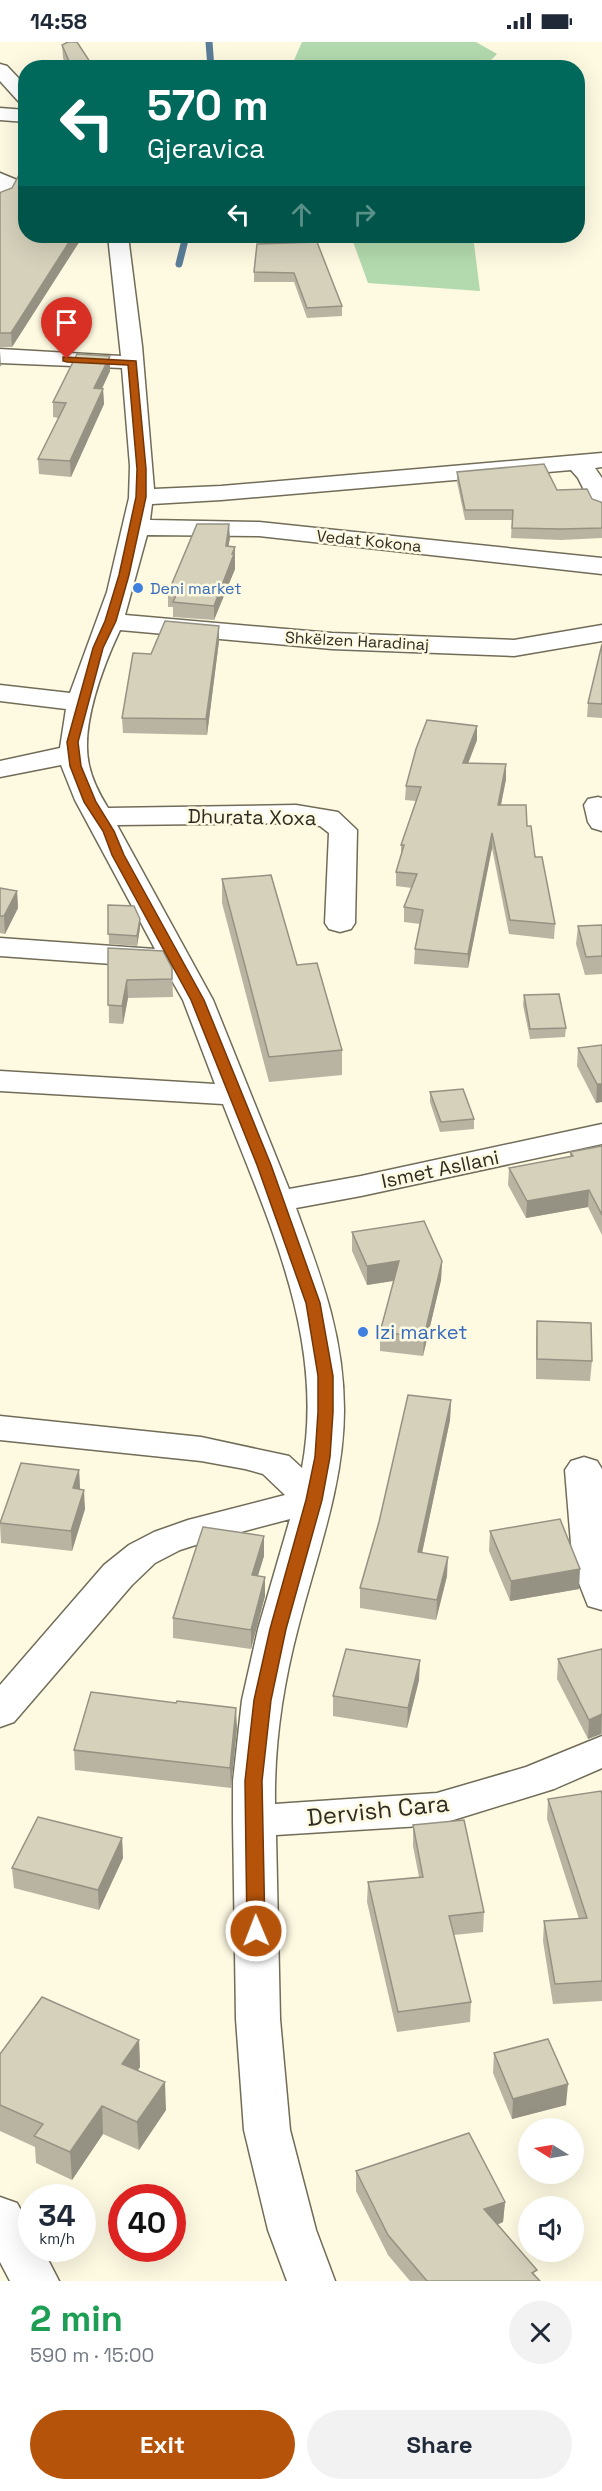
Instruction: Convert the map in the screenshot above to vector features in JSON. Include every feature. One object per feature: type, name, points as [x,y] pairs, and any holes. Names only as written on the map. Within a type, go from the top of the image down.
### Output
[{"type":"street","points":[[0,70],[18,100]]},
{"type":"street","points":[[0,114],[18,111]]},
{"type":"street","points":[[0,130],[18,115]]},
{"type":"street","points":[[0,179],[9,184],[4,196],[0,198]]},
{"type":"street","points":[[119,243],[126,288],[141,469],[138,512],[111,621],[98,648],[82,703],[73,742],[75,766],[90,802],[198,1000],[277,1201],[313,1303],[321,1339],[325,1376],[326,1412],[322,1457],[314,1500],[278,1629],[262,1700],[254,1781],[258,2019],[267,2130],[292,2230],[311,2281]]},
{"type":"street","points":[[0,356],[133,363]]},
{"type":"street","points":[[138,512],[220,493],[602,460]]},
{"type":"street","points":[[577,462],[589,476],[602,503]]},
{"type":"street","name":"Vedat Kokona","points":[[138,512],[259,529],[602,566]]},
{"type":"street","name":"Shkëlzen Haradinaj","points":[[111,621],[332,641],[514,648],[602,633]]},
{"type":"street","points":[[0,693],[82,703]]},
{"type":"street","points":[[0,769],[74,754]]},
{"type":"street","name":"Dhurata Xoxa","points":[[99,817],[296,814],[328,818],[343,830],[340,923]]},
{"type":"street","points":[[0,947],[175,959]]},
{"type":"street","points":[[0,1081],[236,1095]]},
{"type":"street","name":"Ismet Asllani","points":[[277,1201],[602,1134]]},
{"type":"street","points":[[0,1428],[201,1449],[245,1457],[276,1465],[314,1500]]},
{"type":"street","points":[[584,1470],[592,1568],[602,1596]]},
{"type":"street","points":[[0,1712],[118,1575],[142,1554],[167,1541],[201,1529],[314,1500]]},
{"type":"street","name":"Dervish Cara","points":[[254,1821],[437,1809],[539,1778],[602,1752]]},
{"type":"street","points":[[0,2217],[35,2281]]},
{"type":"green space","points":[[302,42],[476,42],[497,54],[491,60],[294,60]]},
{"type":"green space","points":[[354,243],[474,243],[480,291],[368,283]]},
{"type":"building","points":[[77,42],[89,60],[69,60],[62,45]]},
{"type":"building","points":[[18,177],[18,243],[69,243],[11,333],[0,333],[0,194],[12,188]]},
{"type":"building","points":[[317,243],[342,306],[307,308],[294,273],[254,272],[257,244]]},
{"type":"building","points":[[77,354],[110,356],[94,388],[103,389],[70,461],[38,459],[66,403],[53,402]]},
{"type":"building","points":[[544,464],[557,490],[587,489],[592,499],[601,502],[602,528],[512,528],[513,510],[465,510],[457,472]]},
{"type":"building","points":[[197,524],[229,524],[226,546],[235,547],[214,606],[173,602],[177,593],[168,593]]},
{"type":"building","points":[[165,621],[219,626],[206,719],[122,718],[133,653],[151,654]]},
{"type":"building","points":[[602,644],[602,704],[588,703]]},
{"type":"building","points":[[427,720],[477,726],[463,763],[506,764],[498,805],[526,805],[527,826],[531,826],[535,857],[542,857],[555,924],[510,920],[492,833],[468,954],[415,949],[423,910],[404,907],[417,874],[396,872],[404,845],[401,845],[421,787],[406,786]]},
{"type":"building","points":[[271,875],[297,965],[317,963],[342,1050],[269,1057],[222,879]]},
{"type":"building","points":[[0,888],[17,891],[4,916],[0,916]]},
{"type":"building","points":[[108,905],[134,906],[140,919],[137,936],[108,934]]},
{"type":"building","points":[[602,925],[602,956],[586,957],[578,926]]},
{"type":"building","points":[[108,948],[163,951],[172,968],[172,979],[127,980],[122,1006],[108,1005]]},
{"type":"building","points":[[559,994],[566,1028],[530,1029],[524,995]]},
{"type":"building","points":[[602,1045],[602,1084],[597,1084],[578,1048]]},
{"type":"building","points":[[463,1089],[474,1119],[441,1122],[430,1092]]},
{"type":"building","points":[[602,1146],[602,1215],[589,1190],[527,1201],[509,1168],[573,1156],[570,1152]]},
{"type":"building","points":[[424,1221],[442,1261],[424,1337],[380,1332],[399,1261],[367,1266],[352,1232]]},
{"type":"building","points":[[537,1321],[591,1323],[592,1361],[537,1359]]},
{"type":"building","points":[[408,1395],[451,1400],[418,1552],[448,1557],[437,1600],[360,1588],[379,1522]]},
{"type":"building","points":[[21,1463],[79,1470],[73,1488],[84,1490],[71,1531],[0,1523]]},
{"type":"building","points":[[560,1519],[580,1569],[511,1581],[490,1531]]},
{"type":"building","points":[[203,1527],[264,1536],[252,1575],[265,1577],[251,1630],[173,1618]]},
{"type":"building","points":[[346,1649],[420,1660],[408,1708],[333,1696]]},
{"type":"building","points":[[602,1649],[602,1714],[589,1720],[558,1659]]},
{"type":"building","points":[[91,1692],[236,1708],[230,1768],[74,1750]]},
{"type":"building","points":[[601,1791],[602,1981],[555,1984],[544,1921],[587,1918],[548,1799]]},
{"type":"building","points":[[38,1817],[122,1838],[98,1890],[12,1868]]},
{"type":"building","points":[[464,1820],[484,1912],[449,1916],[471,2002],[398,2012],[368,1882],[423,1877],[413,1825]]},
{"type":"building","points":[[42,1997],[139,2040],[122,2064],[165,2082],[137,2122],[102,2106],[70,2152],[34,2136],[43,2124],[0,2105],[0,2054]]},
{"type":"building","points":[[548,2039],[568,2084],[513,2099],[494,2053]]},
{"type":"building","points":[[469,2133],[505,2202],[484,2209],[518,2248],[518,2262],[530,2262],[537,2270],[532,2273],[540,2281],[427,2281],[388,2235],[356,2171]]},
{"type":"waterway","points":[[209,42],[210,60]]},
{"type":"waterway","points":[[179,264],[184,243]]},
{"type":"place","name":"Deni market","points":[[138,588]]},
{"type":"place","name":"Izi market","points":[[363,1332]]},
{"type":"route","points":[[67,359],[133,363],[141,469],[141,497],[124,575],[111,621],[98,648],[73,742],[75,766],[90,802],[108,831],[118,855],[198,1000],[264,1165],[313,1303],[321,1339],[326,1412],[322,1457],[314,1500],[278,1629],[262,1700],[254,1781],[256,1931]]}]
